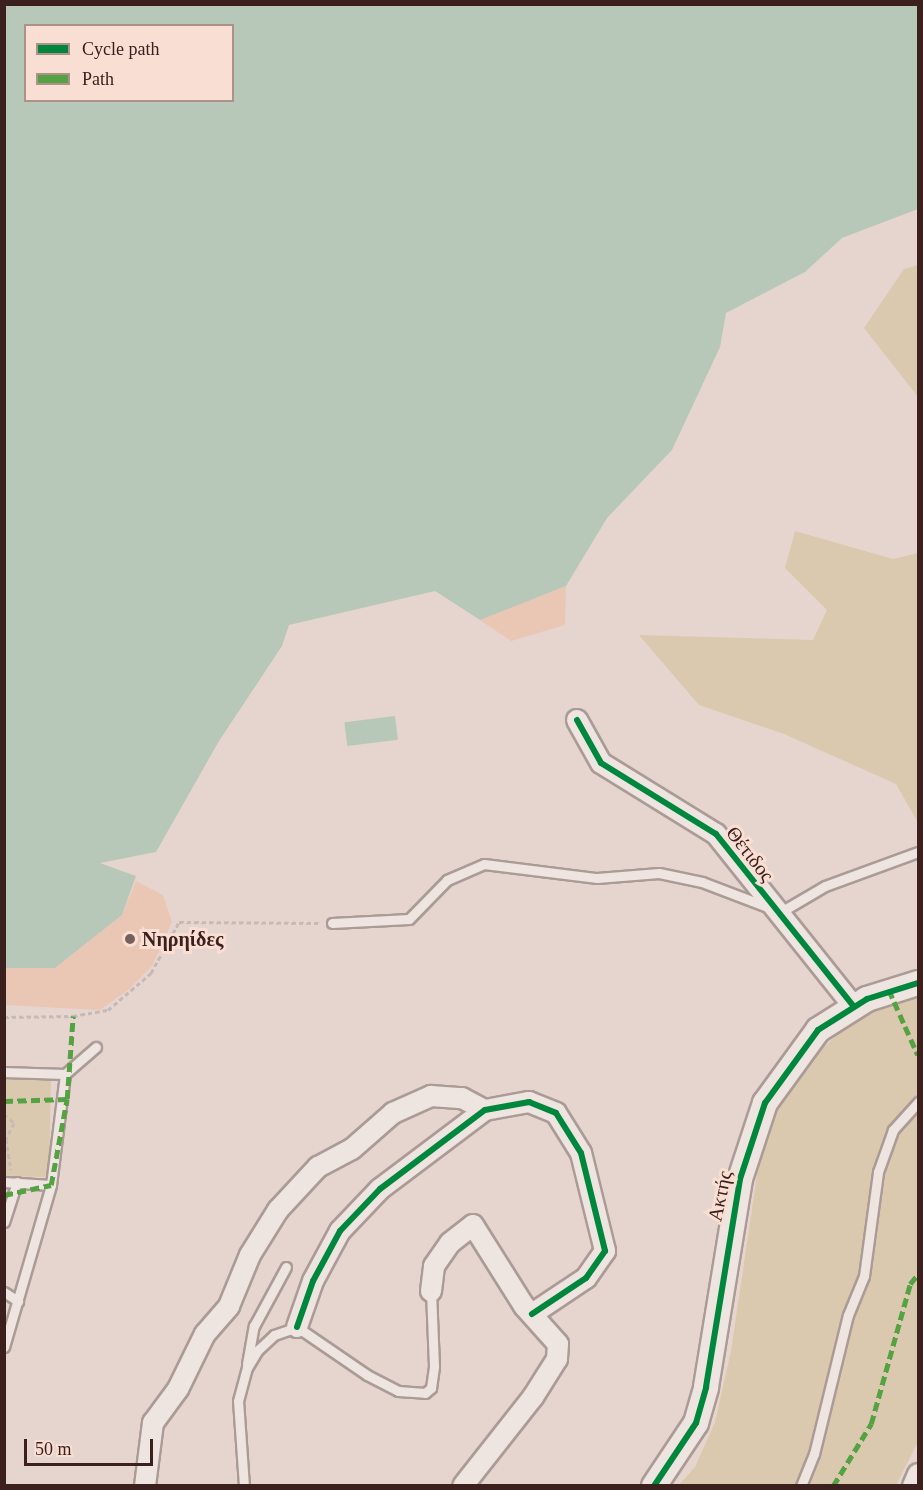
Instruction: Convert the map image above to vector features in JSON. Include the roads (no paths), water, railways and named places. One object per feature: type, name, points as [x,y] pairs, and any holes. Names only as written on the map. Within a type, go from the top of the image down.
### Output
[{"type":"street","name":"Θέτιδος","points":[[577,720],[601,763],[716,834],[776,912],[816,955],[854,1007]]},
{"type":"street","name":"Ακτής","points":[[654,1485],[696,1423],[706,1387],[740,1179],[761,1112],[784,1071],[818,1030],[854,1007],[889,990],[918,983]]},
{"type":"street","points":[[145,1485],[153,1423],[178,1389],[205,1334],[229,1306],[250,1255],[278,1210],[318,1167],[352,1149],[393,1113],[431,1096],[462,1098],[485,1110]]},
{"type":"street","points":[[297,1327],[313,1281],[340,1231],[380,1189],[485,1110],[530,1102],[556,1113],[581,1153],[604,1251],[586,1278],[532,1314]]},
{"type":"street","points":[[431,1291],[434,1266],[450,1242],[473,1225],[532,1314],[558,1344],[557,1359],[464,1485]]},
{"type":"street","points":[[913,1485],[918,1474]]},
{"type":"lane","points":[[332,923],[409,919],[447,880],[484,864],[597,878],[659,873],[702,882],[776,912],[825,886],[918,852]]},
{"type":"lane","points":[[4,1347],[51,1185],[65,1074],[96,1047]]},
{"type":"lane","points":[[4,1072],[65,1074]]},
{"type":"lane","points":[[801,1485],[814,1454],[848,1315],[864,1276],[878,1172],[893,1130],[918,1102]]},
{"type":"lane","points":[[4,1222],[12,1181],[51,1185]]},
{"type":"lane","points":[[244,1485],[238,1401],[247,1368],[254,1326],[286,1267]]},
{"type":"lane","points":[[247,1368],[274,1335],[297,1327],[367,1375],[398,1391],[425,1393],[431,1388],[434,1366],[431,1291]]},
{"type":"lane","points":[[4,1292],[18,1301]]},
{"type":"place","name":"Νηρηίδες","points":[[130,939]]}]
